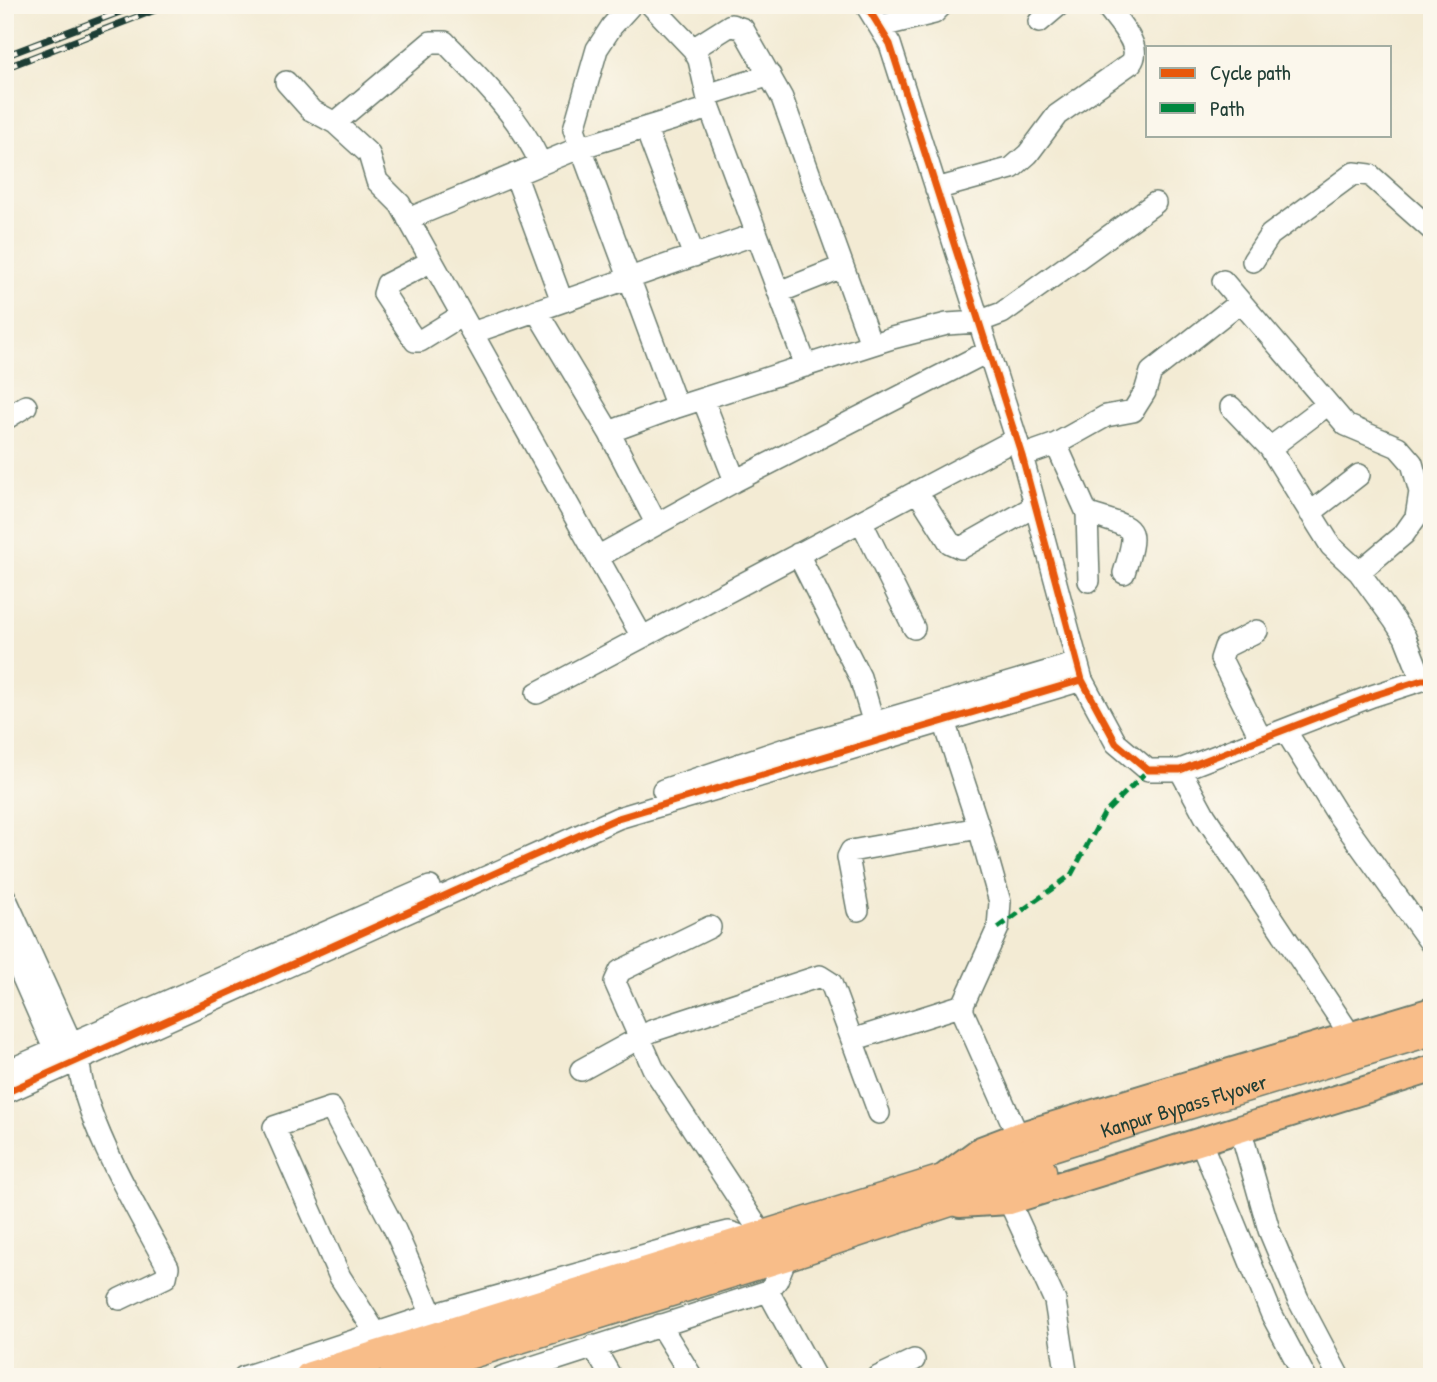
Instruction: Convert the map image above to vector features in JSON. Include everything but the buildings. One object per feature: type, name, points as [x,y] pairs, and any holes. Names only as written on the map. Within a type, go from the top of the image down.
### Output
[{"type":"highway","name":"Kanpur Bypass Flyover","points":[[938,1194],[1432,1030]]},
{"type":"highway","name":"Kanpur Bypass Flyover","points":[[1150,1125],[1432,1049]]},
{"type":"highway","points":[[410,1363],[758,1238],[938,1194]]},
{"type":"highway","points":[[310,1377],[410,1363],[787,1255],[938,1194]]},
{"type":"main road","points":[[938,1194],[981,1150],[1018,1136],[1432,1011]]},
{"type":"main road","points":[[938,1194],[1009,1202],[1432,1069]]},
{"type":"street","points":[[631,5],[597,49],[575,121],[579,148],[631,279],[677,407]]},
{"type":"street","points":[[651,5],[693,49],[756,234],[807,366]]},
{"type":"street","points":[[866,5],[881,26],[1019,447],[1079,672],[1116,743],[1148,770],[1180,770],[1372,696],[1427,680],[1405,637],[1359,572],[1331,546],[1270,448],[1231,407]]},
{"type":"street","points":[[881,26],[934,13],[942,5]]},
{"type":"street","points":[[1039,22],[1059,5]]},
{"type":"street","points":[[936,189],[1012,168],[1028,154],[1056,115],[1131,62],[1135,57],[1135,47],[1106,5]]},
{"type":"street","points":[[693,49],[731,25],[743,29],[782,98],[871,344]]},
{"type":"street","points":[[335,123],[431,42],[439,40],[445,42],[488,89],[533,148],[540,163]]},
{"type":"street","points":[[408,219],[579,148],[646,128],[770,75]]},
{"type":"street","points":[[286,82],[311,110],[335,123],[369,154],[377,181],[400,204],[641,635]]},
{"type":"street","points":[[646,128],[694,256]]},
{"type":"street","points":[[1253,261],[1270,235],[1354,173],[1370,176],[1432,230]]},
{"type":"street","points":[[515,174],[562,301]]},
{"type":"street","points":[[609,432],[703,398],[871,344],[947,324],[978,322],[1014,305],[1155,203]]},
{"type":"street","points":[[432,261],[387,284],[384,294],[415,341],[467,324],[536,310],[756,234]]},
{"type":"street","points":[[779,292],[842,267]]},
{"type":"street","points":[[1223,281],[1327,405],[1352,430],[1398,447],[1412,463],[1419,482],[1419,502],[1411,525],[1359,572]]},
{"type":"street","points":[[537,693],[641,635],[917,491],[1019,447],[1056,443],[1106,416],[1133,411],[1145,392],[1151,372],[1240,302]]},
{"type":"street","points":[[536,310],[609,432],[656,523]]},
{"type":"street","points":[[599,556],[656,523],[986,352]]},
{"type":"street","points":[[703,398],[736,481]]},
{"type":"street","points":[[1270,448],[1327,405]]},
{"type":"street","points":[[5,419],[26,406]]},
{"type":"street","points":[[1056,443],[1087,513],[1089,581]]},
{"type":"street","points":[[1310,513],[1359,475]]},
{"type":"street","points":[[917,491],[950,543],[961,548],[1035,506]]},
{"type":"street","points":[[1087,513],[1127,527],[1133,533],[1134,539],[1124,573]]},
{"type":"street","points":[[861,521],[915,628]]},
{"type":"street","points":[[798,554],[857,670],[874,724]]},
{"type":"street","points":[[1257,631],[1225,648],[1222,659],[1261,739]]},
{"type":"street","points":[[5,1072],[66,1055],[618,818],[1079,672]]},
{"type":"street","points":[[5,1093],[66,1055],[615,806],[785,749],[874,724],[942,714]]},
{"type":"street","points":[[942,714],[979,828],[1001,915],[963,1005],[965,1021],[1018,1136]]},
{"type":"street","points":[[1285,730],[1336,812],[1432,945]]},
{"type":"street","points":[[1180,770],[1205,816],[1351,1036]]},
{"type":"street","points":[[858,910],[848,857],[851,851],[979,828]]},
{"type":"street","points":[[5,897],[66,1055]]},
{"type":"street","points":[[710,927],[617,976],[617,989],[653,1068],[758,1238]]},
{"type":"street","points":[[5,937],[66,1055],[122,1181],[169,1272],[166,1277],[120,1299]]},
{"type":"street","points":[[581,1070],[638,1037],[820,976],[831,984],[878,1114]]},
{"type":"street","points":[[852,1040],[963,1005]]},
{"type":"street","points":[[377,1335],[340,1277],[274,1127],[331,1108],[395,1230],[432,1315]]},
{"type":"street","points":[[1240,1128],[1269,1230],[1298,1299],[1339,1377]]},
{"type":"street","points":[[1200,1140],[1272,1315],[1305,1377]]},
{"type":"street","points":[[1217,1181],[1251,1167]]},
{"type":"street","points":[[1009,1202],[1055,1301],[1063,1375]]},
{"type":"street","points":[[244,1377],[432,1315],[729,1232],[758,1238]]},
{"type":"street","points":[[502,1377],[768,1291],[777,1280],[787,1255]]},
{"type":"street","points":[[768,1291],[815,1377]]},
{"type":"street","points":[[660,1325],[692,1377]]},
{"type":"street","points":[[593,1346],[611,1377]]},
{"type":"street","points":[[878,1377],[914,1360]]},
{"type":"railway","points":[[5,56],[138,5]]},
{"type":"railway","points":[[5,68],[168,5]]},
{"type":"marked path","points":[[998,928],[1071,875],[1104,814],[1148,770]]},
{"type":"cycle path","points":[[866,5],[890,44],[1022,456],[1082,680],[1116,743],[1148,770],[1180,770],[1372,696],[1422,680],[1432,680]]},
{"type":"cycle path","points":[[5,1093],[618,818],[1082,680]]}]
